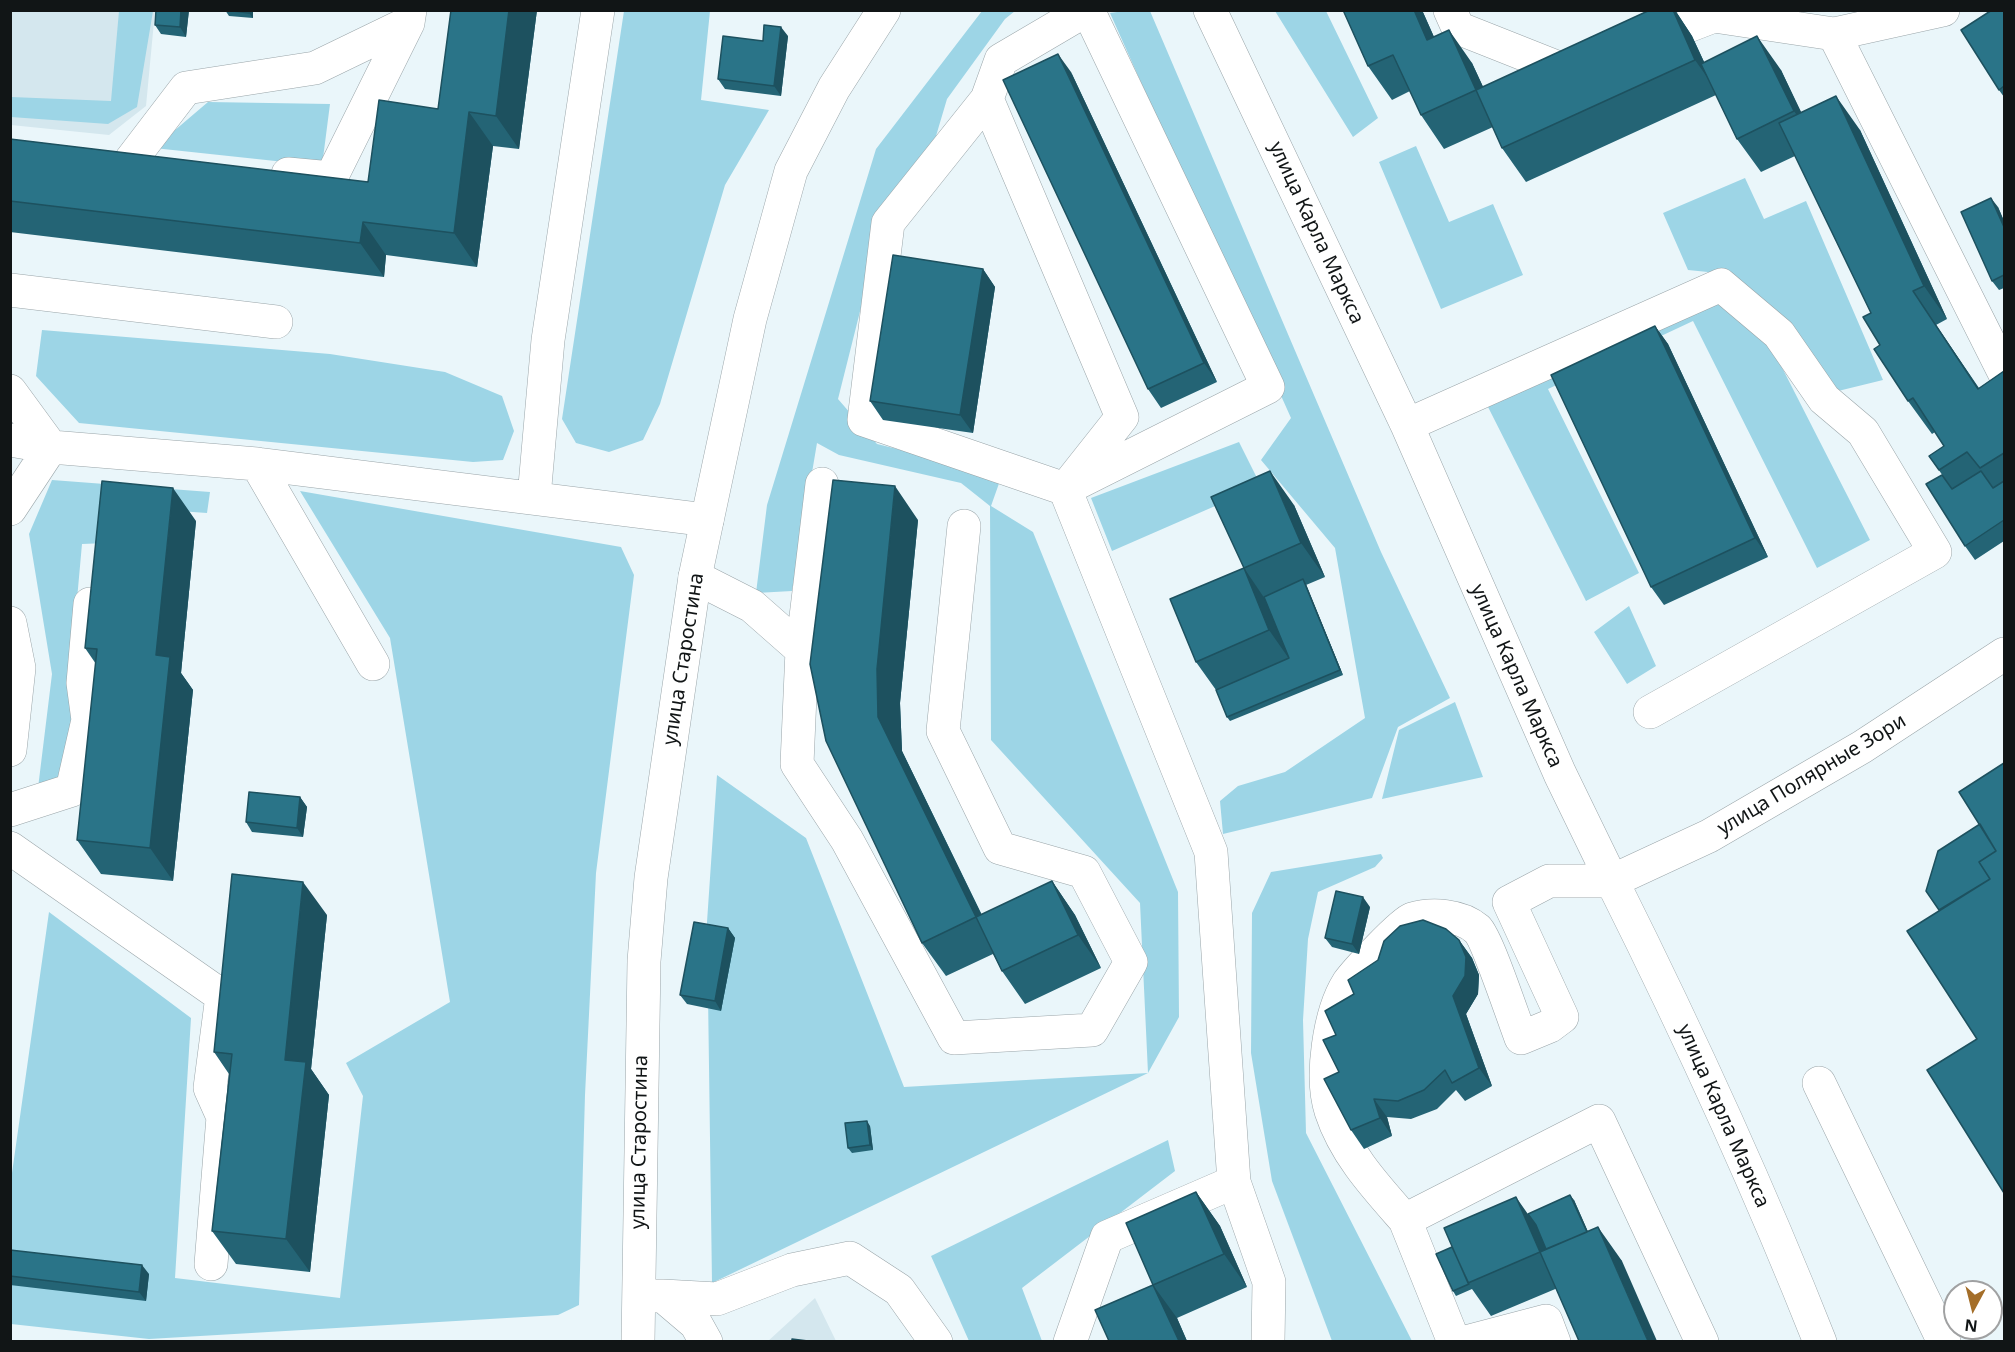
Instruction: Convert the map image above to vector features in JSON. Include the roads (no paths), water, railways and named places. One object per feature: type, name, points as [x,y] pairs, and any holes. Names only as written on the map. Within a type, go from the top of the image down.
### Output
[{"type":"main road","points":[[534,498],[548,340],[598,10]]},
{"type":"main road","name":"улица Старостина","points":[[638,1341],[651,1297],[644,960],[651,878],[695,577],[750,319],[791,171],[834,88],[884,10]]},
{"type":"main road","points":[[1087,10],[1268,387],[1065,489],[864,420],[888,223],[987,99],[1001,60],[1087,10]]},
{"type":"main road","name":"улица Карла Маркса","points":[[1210,10],[1407,425],[1560,774],[1680,1020],[1789,1264],[1820,1341]]},
{"type":"main road","points":[[1450,10],[1458,28],[1569,72],[1714,16],[1834,34],[1943,10]]},
{"type":"main road","points":[[131,160],[186,88],[315,68],[409,17]]},
{"type":"main road","points":[[262,172],[330,178],[409,17]]},
{"type":"main road","points":[[1834,34],[2004,372]]},
{"type":"main road","points":[[987,99],[1122,417],[1065,489]]},
{"type":"main road","points":[[98,155],[170,163]]},
{"type":"main road","points":[[1407,425],[1721,285],[1779,334],[1824,399],[1863,432],[1935,552],[1650,712]]},
{"type":"main road","points":[[10,290],[276,322]]},
{"type":"main road","points":[[10,391],[51,447]]},
{"type":"main road","points":[[10,440],[51,447],[257,464],[707,520]]},
{"type":"main road","points":[[10,509],[51,447]]},
{"type":"main road","points":[[257,464],[373,664]]},
{"type":"main road","points":[[822,484],[802,650],[797,764],[847,840],[954,1038],[1092,1030],[1131,962],[1084,872],[1000,848],[943,731],[964,526]]},
{"type":"main road","points":[[1065,489],[1211,852],[1234,1182],[1269,1282],[1268,1341]]},
{"type":"main road","points":[[10,810],[72,790],[88,720],[83,683],[94,569]]},
{"type":"main road","points":[[695,577],[752,606],[802,650]]},
{"type":"main road","points":[[10,623],[19,668],[10,750]]},
{"type":"main road","name":"улица Полярные Зори","points":[[1612,881],[1720,830],[1862,747],[2004,654]]},
{"type":"main road","points":[[10,848],[222,996],[210,1088],[223,1117],[211,1264]]},
{"type":"main road","points":[[1454,1341],[1405,1220],[1363,1171],[1331,1111],[1326,1081],[1328,1049],[1334,1017],[1347,984],[1372,956],[1411,919],[1453,916],[1478,930],[1531,1041],[1562,1017],[1509,902],[1549,881],[1612,881]]},
{"type":"main road","points":[[1819,1083],[1944,1341]]},
{"type":"main road","points":[[1405,1220],[1599,1121],[1702,1341]]},
{"type":"main road","points":[[1070,1341],[1107,1238],[1234,1182]]},
{"type":"main road","points":[[651,1297],[717,1299],[792,1270],[850,1258],[899,1290],[936,1341]]},
{"type":"main road","points":[[651,1297],[696,1324],[706,1341]]},
{"type":"main road","points":[[1466,1341],[1546,1320],[1554,1341]]}]
